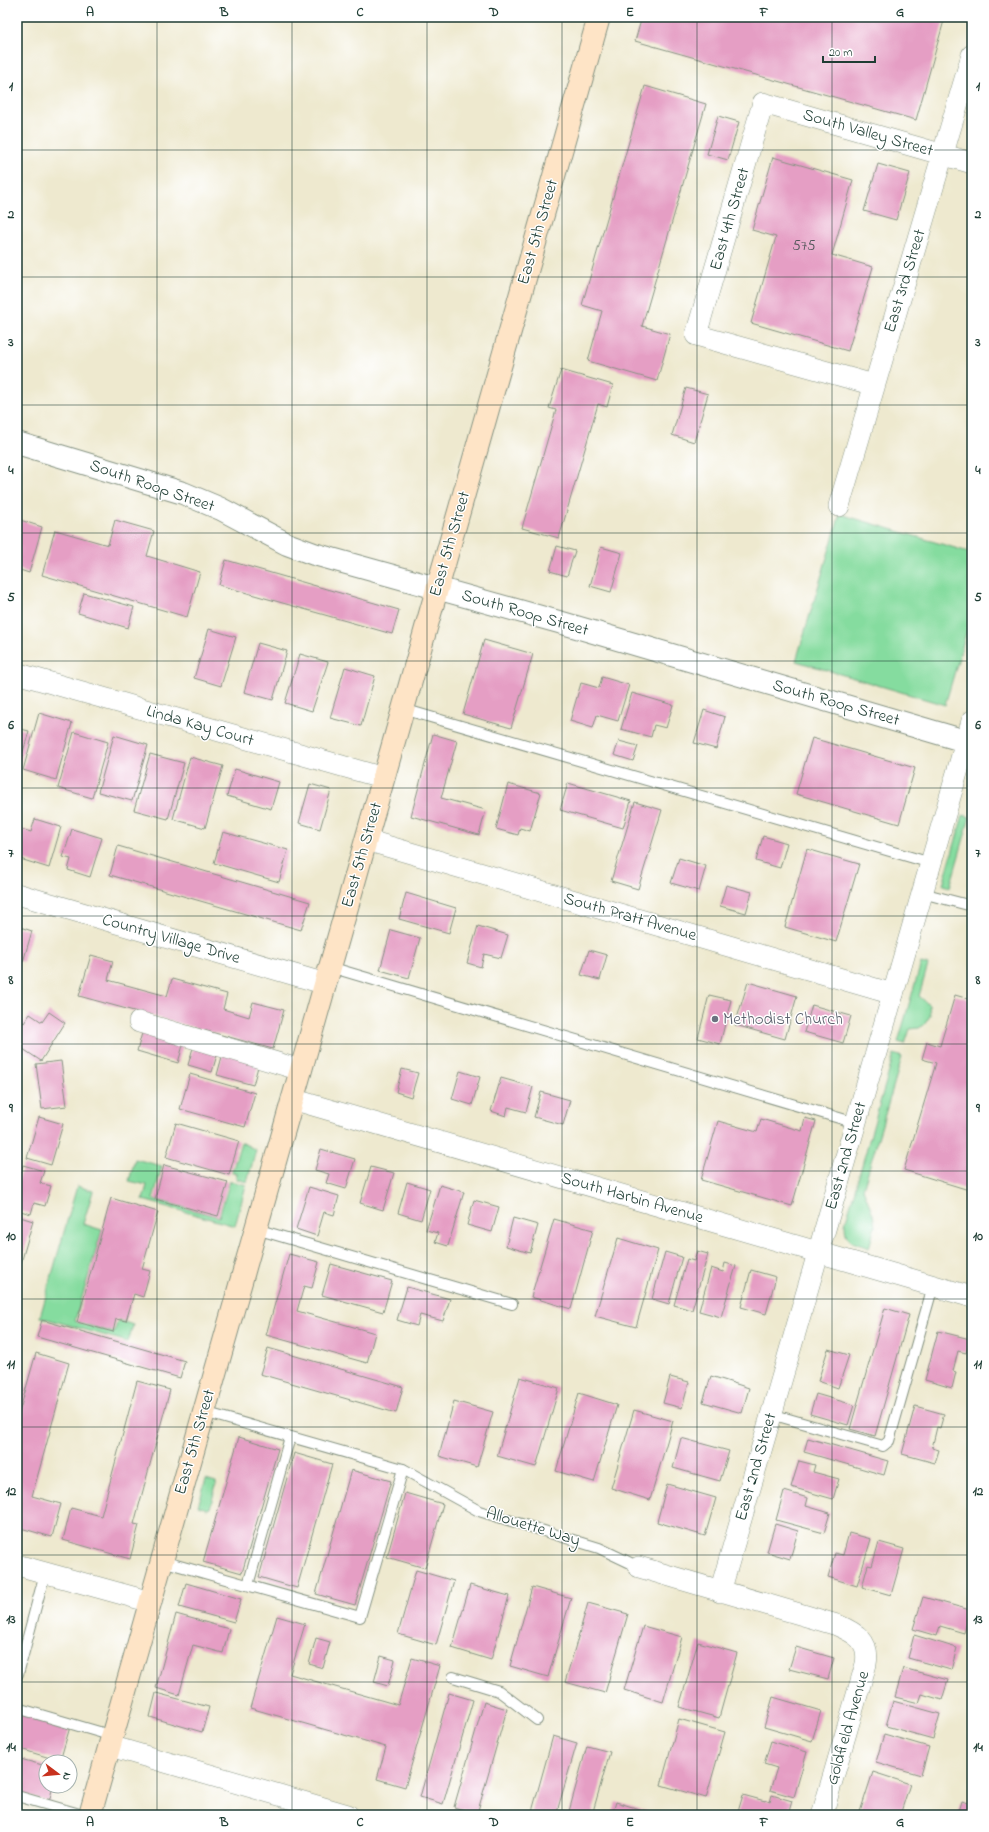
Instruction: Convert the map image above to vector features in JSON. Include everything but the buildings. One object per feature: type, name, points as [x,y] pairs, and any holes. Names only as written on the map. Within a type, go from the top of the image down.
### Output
[{"type":"main road","name":"East 5th Street","points":[[90,1815],[599,17]]},
{"type":"street","name":"East 3rd Street","points":[[839,506],[972,55]]},
{"type":"street","name":"South Valley Street","points":[[763,103],[972,164]]},
{"type":"street","name":"East 4th Street","points":[[763,103],[696,334],[874,385]]},
{"type":"street","name":"South Roop Street","points":[[17,443],[183,493],[221,509],[286,544],[314,554],[970,735]]},
{"type":"street","name":"Linda Kay Court","points":[[17,676],[23,676],[384,778]]},
{"type":"street","name":"East 2nd Street","points":[[720,1592],[922,893],[970,735]]},
{"type":"street","name":"South Pratt Avenue","points":[[366,840],[893,994]]},
{"type":"street","name":"Country Village Drive","points":[[17,894],[328,976]]},
{"type":"street","points":[[139,1022],[301,1070]]},
{"type":"street","name":"South Harbin Avenue","points":[[292,1099],[972,1297]]},
{"type":"street","points":[[17,1565],[151,1602]]},
{"type":"street","name":"Allouette Way","points":[[638,1567],[837,1625],[852,1632],[862,1641]]},
{"type":"street","name":"Goldfield Avenue","points":[[822,1815],[866,1664],[867,1651],[862,1641]]},
{"type":"street","points":[[111,1741],[348,1815]]},
{"type":"lane","points":[[403,709],[931,863]]},
{"type":"lane","points":[[922,893],[972,906]]},
{"type":"lane","points":[[328,976],[856,1122]]},
{"type":"lane","points":[[256,1229],[512,1304]]},
{"type":"lane","points":[[771,1414],[884,1446],[889,1441],[933,1286]]},
{"type":"lane","name":"Allouette Way","points":[[204,1412],[403,1469],[479,1511],[599,1548],[638,1567]]},
{"type":"lane","points":[[248,1585],[290,1437]]},
{"type":"lane","points":[[162,1561],[360,1617],[403,1469]]},
{"type":"lane","points":[[18,1674],[45,1573]]},
{"type":"lane","points":[[453,1677],[499,1691],[537,1720]]},
{"type":"lane","points":[[17,1708],[111,1741]]},
{"type":"lane","points":[[17,1796],[83,1815]]},
{"type":"green space","points":[[840,514],[972,553],[972,613],[945,705],[796,661]]},
{"type":"green space","points":[[963,815],[970,817],[950,887],[943,885]]},
{"type":"green space","points":[[921,963],[928,965],[919,996],[929,1005],[930,1016],[924,1025],[919,1028],[910,1029],[905,1044],[898,1042]]},
{"type":"green space","points":[[894,1054],[902,1057],[863,1189],[873,1214],[875,1226],[869,1248],[854,1243],[848,1238],[846,1235],[845,1224]]},
{"type":"green space","points":[[241,1142],[256,1150],[247,1182],[236,1179],[237,1173],[232,1172]]},
{"type":"green space","points":[[135,1159],[162,1166],[153,1199],[219,1217],[230,1181],[246,1185],[235,1226],[143,1200],[147,1185],[129,1181]]},
{"type":"green space","points":[[77,1186],[93,1191],[83,1224],[102,1230],[75,1321],[114,1333],[118,1320],[133,1325],[128,1342],[40,1317]]},
{"type":"green space","points":[[206,1479],[216,1482],[210,1508],[207,1509],[198,1506]]},
{"type":"place","name":"Methodist Church","points":[[715,1019]]}]
